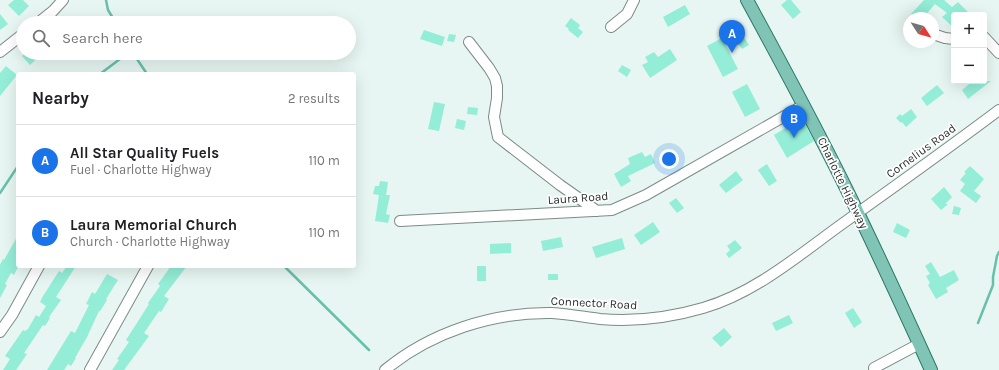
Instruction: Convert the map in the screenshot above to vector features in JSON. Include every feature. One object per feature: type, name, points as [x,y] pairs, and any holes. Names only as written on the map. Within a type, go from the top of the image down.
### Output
[{"type":"main road","name":"Charlotte Highway","points":[[747,0],[804,105],[858,213],[890,278],[930,370]]},
{"type":"street","points":[[47,16],[63,0]]},
{"type":"street","points":[[611,27],[627,14],[634,0]]},
{"type":"street","points":[[939,36],[951,39]]},
{"type":"street","points":[[0,52],[16,39]]},
{"type":"street","points":[[987,40],[999,53]]},
{"type":"street","points":[[469,42],[489,68],[497,86],[494,117],[498,137],[560,185],[597,211]]},
{"type":"street","name":"Laura Road","points":[[400,221],[612,210],[646,195],[804,105]]},
{"type":"street","name":"Cornelius Road","points":[[858,213],[999,110]]},
{"type":"street","name":"Connector Road","points":[[385,370],[412,351],[430,341],[472,324],[498,318],[528,314],[553,313],[599,318],[640,320],[659,318],[704,308],[737,294],[768,276],[858,213]]},
{"type":"street","points":[[0,332],[12,315],[38,268]]},
{"type":"street","points":[[90,370],[147,268]]},
{"type":"street","points":[[874,368],[919,344]]},
{"type":"building","points":[[14,0],[23,0],[29,6],[19,16],[8,5]]},
{"type":"building","points":[[787,0],[791,0],[801,12],[793,19],[781,5]]},
{"type":"building","points":[[924,0],[944,0],[952,7],[958,2],[968,12],[951,12],[951,25],[942,17],[947,13],[935,4],[928,12],[913,12]]},
{"type":"building","points":[[685,5],[690,14],[668,27],[663,17]]},
{"type":"building","points":[[0,14],[8,24],[0,30]]},
{"type":"building","points":[[571,18],[580,25],[578,28],[583,32],[578,38],[565,26]]},
{"type":"building","points":[[424,30],[445,37],[442,46],[420,39]]},
{"type":"building","points":[[740,31],[749,45],[742,49],[733,36]]},
{"type":"building","points":[[449,34],[456,35],[454,42],[447,41]]},
{"type":"building","points":[[720,34],[738,69],[723,77],[707,46],[720,39]]},
{"type":"building","points":[[670,49],[677,60],[650,78],[642,65],[648,62],[645,57],[654,52],[658,57]]},
{"type":"building","points":[[26,60],[35,60],[30,65]]},
{"type":"building","points":[[622,65],[631,70],[627,77],[618,71]]},
{"type":"building","points":[[6,66],[16,74],[16,76],[0,96],[0,73]]},
{"type":"building","points":[[987,81],[991,81],[968,99],[962,90],[969,84],[987,84]]},
{"type":"building","points":[[747,84],[760,109],[745,117],[732,92]]},
{"type":"building","points":[[937,85],[944,93],[927,106],[921,98]]},
{"type":"building","points":[[434,102],[445,104],[439,131],[428,129]]},
{"type":"building","points":[[468,107],[478,108],[477,115],[467,114]]},
{"type":"building","points":[[911,109],[917,117],[906,127],[896,118],[900,114],[902,116]]},
{"type":"building","points":[[802,118],[814,141],[787,158],[774,135]]},
{"type":"building","points":[[457,119],[466,121],[464,130],[455,128]]},
{"type":"building","points":[[642,152],[645,157],[651,154],[655,163],[628,176],[631,181],[621,187],[614,174],[630,164],[628,158]]},
{"type":"building","points":[[767,164],[777,181],[769,186],[758,170]]},
{"type":"building","points":[[970,166],[984,179],[974,191],[981,196],[976,203],[960,191],[965,184],[960,180],[966,173],[964,172]]},
{"type":"building","points":[[736,171],[743,180],[726,193],[719,185]]},
{"type":"building","points":[[380,181],[388,182],[386,195],[390,195],[386,214],[390,215],[388,223],[375,221],[379,195],[373,194],[375,186],[379,186]]},
{"type":"building","points":[[944,187],[952,197],[945,204],[948,204],[941,210],[931,199]]},
{"type":"building","points":[[676,198],[684,208],[677,213],[669,203]]},
{"type":"building","points":[[954,206],[961,208],[959,215],[952,214]]},
{"type":"building","points":[[653,222],[660,232],[641,245],[634,235]]},
{"type":"building","points":[[897,223],[910,230],[906,238],[893,232]]},
{"type":"building","points":[[561,237],[563,247],[543,251],[541,241]]},
{"type":"building","points":[[622,238],[625,249],[596,258],[592,247]]},
{"type":"building","points":[[16,239],[16,268],[18,268],[14,275],[11,273],[0,298],[0,265],[3,259],[4,260]]},
{"type":"building","points":[[735,240],[742,248],[729,258],[726,254],[730,250],[727,246]]},
{"type":"building","points":[[511,243],[511,253],[490,254],[490,244]]},
{"type":"building","points":[[931,262],[940,277],[954,270],[959,280],[946,288],[948,292],[936,299],[928,285],[930,283],[926,276],[930,274],[925,266]]},
{"type":"building","points":[[477,266],[486,266],[486,281],[477,281]]},
{"type":"building","points":[[66,268],[75,268],[56,297],[61,300],[49,317],[50,318],[45,326],[43,325],[24,353],[27,354],[16,370],[3,370],[10,359],[5,356],[23,330],[25,331],[28,329],[36,315],[39,317],[46,306],[40,302],[43,296],[59,271],[62,273]]},
{"type":"building","points":[[170,268],[185,268],[164,296],[169,299],[161,312],[159,311],[144,333],[149,336],[124,370],[112,370],[119,360],[117,359],[129,342],[126,340],[160,286],[158,284]]},
{"type":"building","points":[[107,274],[118,280],[99,311],[71,366],[68,364],[64,370],[47,370],[71,331],[75,333],[89,305],[86,304],[92,292],[95,294]]},
{"type":"building","points":[[548,274],[558,274],[558,280],[548,280]]},
{"type":"building","points":[[853,308],[862,322],[854,328],[845,313]]},
{"type":"building","points":[[789,315],[793,323],[776,331],[772,323]]},
{"type":"building","points":[[724,328],[732,337],[721,347],[712,338]]},
{"type":"waterway","points":[[106,0],[108,10],[112,16]]},
{"type":"waterway","points":[[103,72],[119,60]]},
{"type":"waterway","points":[[138,60],[146,72]]},
{"type":"waterway","points":[[0,193],[16,169]]},
{"type":"waterway","points":[[978,323],[993,285],[993,277],[999,252]]},
{"type":"waterway","points":[[286,268],[369,350]]},
{"type":"place","name":"All Star Quality Fuels","points":[[732,53]]},
{"type":"place","name":"Laura Memorial Church","points":[[794,138]]}]
